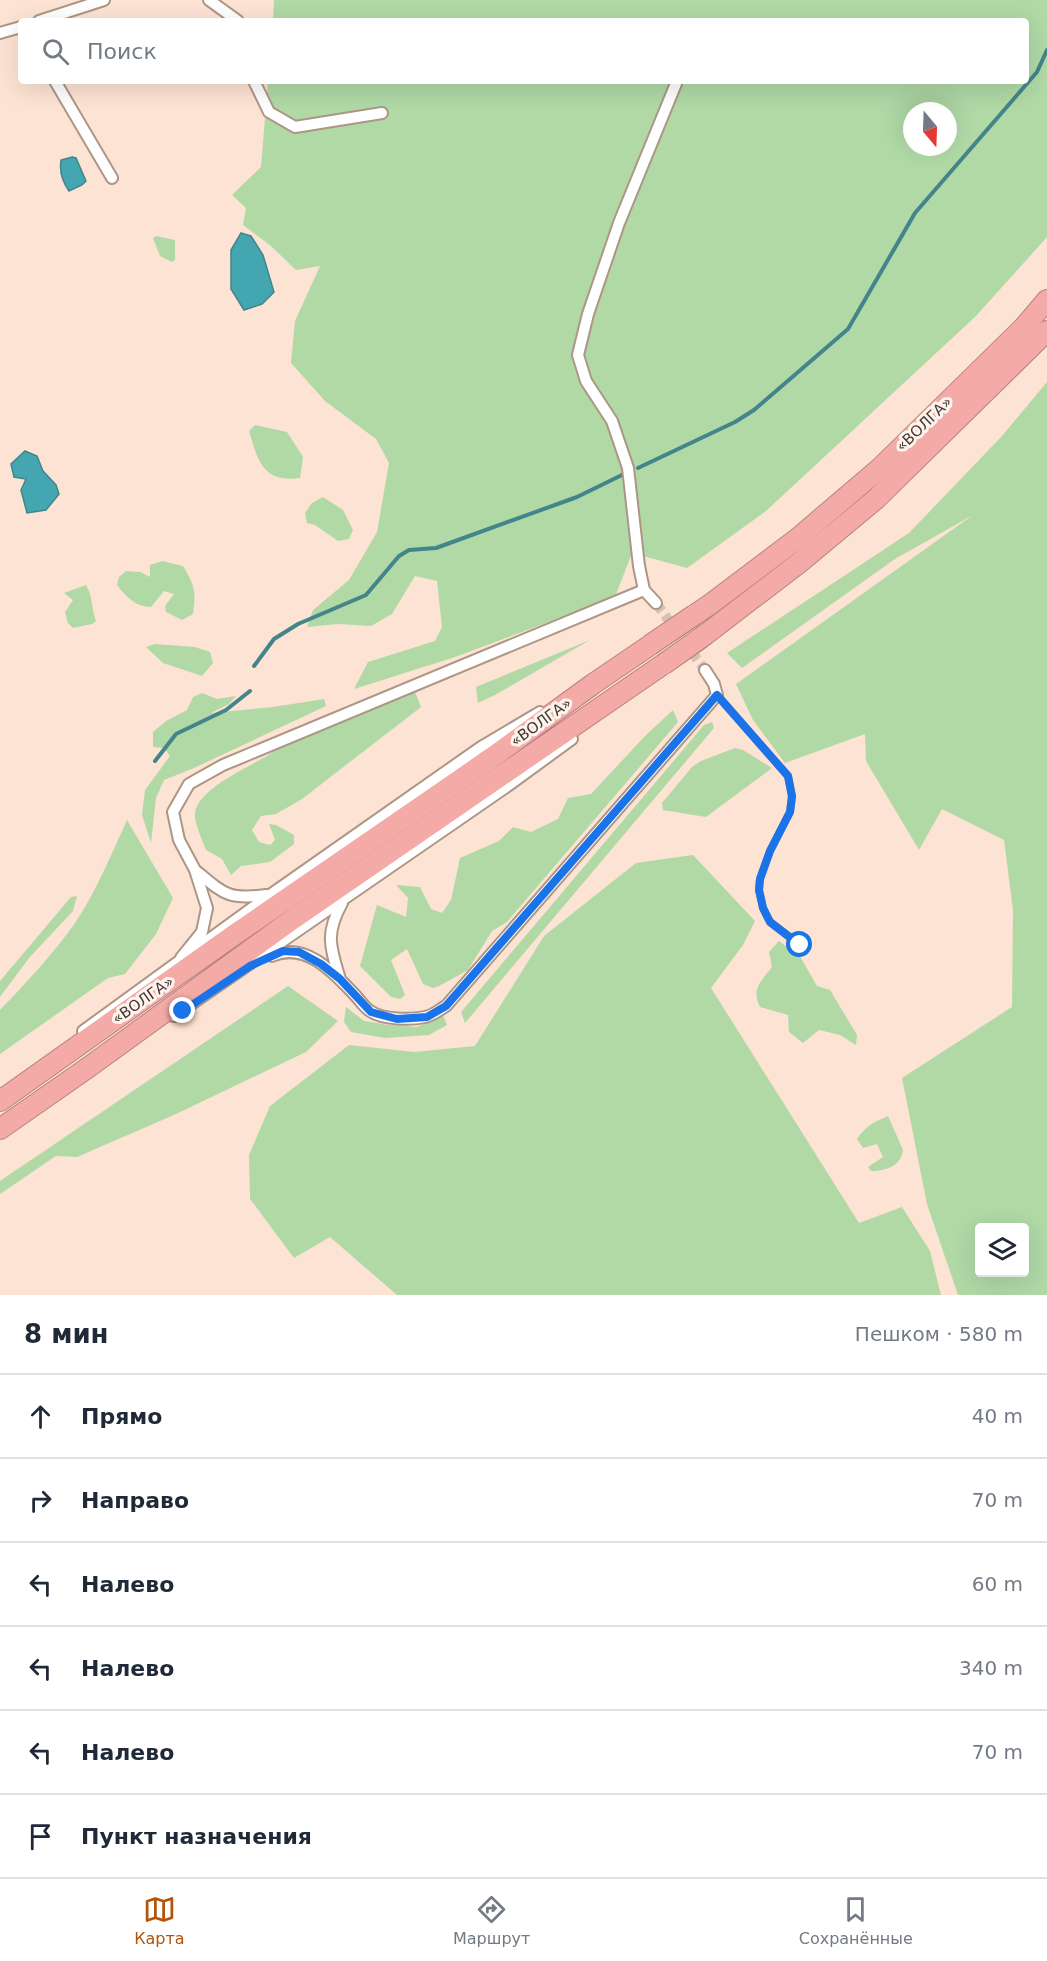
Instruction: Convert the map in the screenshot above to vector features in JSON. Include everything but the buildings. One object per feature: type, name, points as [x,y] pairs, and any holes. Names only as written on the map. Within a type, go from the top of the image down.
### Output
[{"type":"highway","name":"«ВОЛГА»","points":[[0,1101],[234,935],[712,603],[814,524],[880,468],[1024,327],[1047,300]]},
{"type":"highway","name":"«ВОЛГА»","points":[[0,1129],[293,919],[702,638],[799,563],[876,498],[1047,331]]},
{"type":"street","points":[[48,18],[104,0]]},
{"type":"street","points":[[209,0],[234,18]]},
{"type":"street","points":[[0,33],[18,28]]},
{"type":"street","points":[[57,84],[112,178]]},
{"type":"street","points":[[255,84],[269,112],[294,127],[382,113]]},
{"type":"street","points":[[656,603],[644,590],[639,566],[628,468],[612,421],[586,381],[578,355],[588,314],[619,223],[676,84]]},
{"type":"street","points":[[181,958],[202,932],[207,908],[195,870],[179,840],[173,812],[189,784],[224,765],[644,590]]},
{"type":"street","points":[[86,1069],[183,1011],[509,785],[651,681],[702,638]]},
{"type":"street","points":[[250,966],[283,951],[299,952],[321,964],[340,979],[371,1012],[397,1019],[427,1017],[446,1006],[717,695],[714,684],[705,670]]},
{"type":"street","points":[[17,1089],[97,1020],[270,895],[481,747],[514,726],[593,684]]},
{"type":"street","points":[[195,870],[224,894],[246,898],[270,895]]},
{"type":"street","points":[[340,979],[332,953],[330,933],[334,917],[345,898]]},
{"type":"lane","points":[[717,695],[788,776],[792,796],[790,812],[770,851],[760,879],[759,890],[763,908],[770,922],[800,945]]},
{"type":"green space","points":[[274,0],[1047,0],[1047,237],[976,316],[766,511],[687,568],[632,553],[615,597],[455,657],[354,689],[368,662],[435,641],[442,627],[437,581],[415,576],[392,614],[371,626],[338,624],[307,627],[313,610],[349,580],[377,532],[389,463],[376,439],[325,401],[291,363],[295,321],[320,266],[296,270],[271,246],[243,225],[246,208],[232,195],[261,167],[268,84],[1029,84],[1029,18],[273,18]]},
{"type":"green space","points":[[156,236],[175,240],[175,260],[172,262],[160,256],[153,238]]},
{"type":"green space","points":[[1047,382],[1047,1295],[958,1295],[927,1204],[902,1078],[1012,1007],[1013,910],[1004,840],[942,809],[919,850],[866,761],[865,734],[785,763],[753,720],[736,684],[973,515],[895,559],[742,668],[727,653],[909,533],[1002,436]]},
{"type":"green space","points":[[255,425],[287,432],[303,457],[300,478],[278,477],[264,468],[249,431]]},
{"type":"green space","points":[[323,497],[343,510],[353,530],[349,539],[338,541],[315,525],[307,523],[305,513],[312,503]]},
{"type":"green space","points":[[162,561],[183,566],[192,584],[193,614],[182,620],[166,612],[165,606],[174,594],[164,591],[151,607],[146,607],[124,594],[117,585],[119,577],[126,571],[140,572],[150,577],[150,565]]},
{"type":"green space","points":[[86,585],[96,621],[73,628],[68,623],[65,612],[73,600],[64,593]]},
{"type":"green space","points":[[590,640],[495,695],[478,703],[476,687]]},
{"type":"green space","points":[[155,644],[195,647],[210,652],[213,663],[202,676],[163,663],[146,647]]},
{"type":"green space","points":[[415,692],[421,707],[302,799],[276,814],[261,816],[252,830],[259,842],[270,845],[275,840],[269,824],[276,825],[294,835],[294,844],[270,862],[241,866],[231,875],[222,859],[206,850],[197,827],[195,814],[198,804],[217,785],[279,748]]},
{"type":"green space","points":[[202,693],[217,699],[236,696],[229,704],[211,713],[324,699],[326,706],[164,780],[156,798],[151,843],[142,815],[145,790],[170,756],[164,748],[153,747],[153,732],[166,721],[187,710],[193,697]]},
{"type":"green space","points":[[673,710],[678,722],[507,922],[492,931],[468,970],[433,988],[423,984],[407,949],[391,960],[405,995],[400,999],[391,997],[360,966],[377,905],[406,917],[408,898],[396,885],[420,887],[431,909],[442,913],[451,900],[460,858],[499,841],[513,827],[531,832],[558,819],[568,798],[591,794],[645,736]]},
{"type":"green space","points":[[712,722],[714,728],[465,1023],[461,1012],[704,725]]},
{"type":"green space","points":[[735,748],[743,750],[772,768],[706,817],[663,810],[662,803],[692,767],[701,761]]},
{"type":"green space","points":[[127,820],[173,898],[156,934],[125,974],[108,978],[0,1054],[0,1010],[58,946],[75,923],[96,886]]},
{"type":"green space","points":[[693,855],[755,921],[743,945],[711,988],[859,1223],[902,1207],[930,1251],[941,1295],[397,1295],[330,1237],[294,1258],[250,1199],[249,1155],[270,1106],[349,1045],[414,1052],[475,1046],[544,936],[636,863]]},
{"type":"green space","points":[[77,896],[73,911],[29,958],[0,997],[0,981],[71,897]]},
{"type":"green space","points":[[779,941],[801,958],[817,986],[830,990],[857,1035],[856,1045],[840,1035],[819,1030],[803,1043],[789,1032],[788,1015],[760,1007],[757,1001],[758,986],[772,967],[769,952]]},
{"type":"green space","points":[[288,986],[338,1021],[306,1052],[176,1114],[77,1157],[56,1156],[0,1194],[0,1181]]},
{"type":"green space","points":[[346,1007],[364,1021],[417,1027],[443,1015],[447,1025],[429,1035],[385,1038],[351,1032],[344,1022]]},
{"type":"green space","points":[[888,1116],[903,1150],[902,1155],[896,1164],[882,1170],[871,1171],[868,1167],[883,1157],[877,1144],[863,1148],[857,1139],[867,1127]]},
{"type":"water","points":[[76,158],[86,181],[69,191],[62,176],[60,164],[61,160]]},
{"type":"water","points":[[241,233],[251,236],[263,255],[274,292],[262,304],[244,310],[231,289],[231,250]]},
{"type":"water","points":[[25,451],[37,456],[43,471],[56,485],[59,494],[46,510],[27,513],[21,490],[26,479],[14,477],[11,464]]},
{"type":"waterway","points":[[1029,81],[1037,72],[1047,50]]},
{"type":"waterway","points":[[638,468],[735,422],[754,410],[848,329],[915,213],[1027,84]]},
{"type":"waterway","points":[[254,666],[274,639],[298,624],[366,595],[399,556],[409,550],[436,548],[577,497],[624,474]]},
{"type":"waterway","points":[[155,761],[176,734],[226,710],[250,691]]},
{"type":"tunnel","points":[[656,603],[705,670]]},
{"type":"route","points":[[183,1011],[250,966],[283,951],[299,952],[321,964],[340,979],[371,1012],[397,1019],[427,1017],[446,1006],[717,695],[788,776],[792,796],[790,812],[770,851],[760,879],[759,890],[763,908],[770,922],[800,945]]}]
